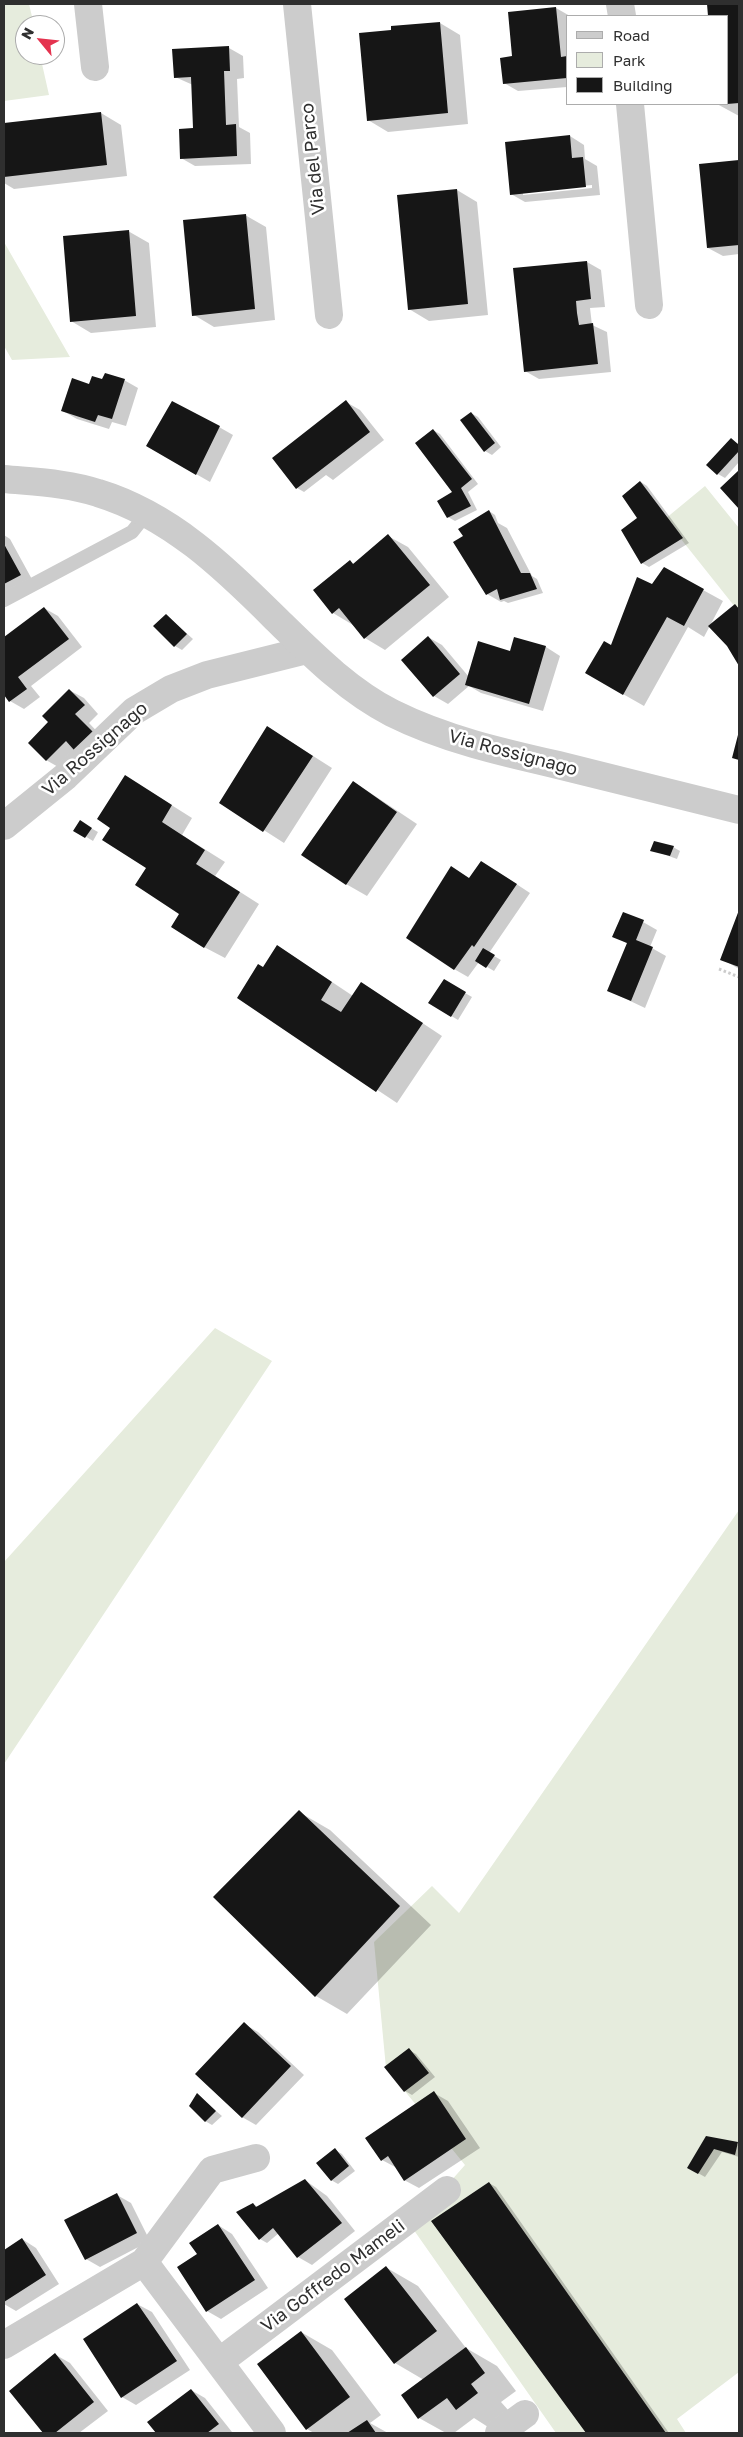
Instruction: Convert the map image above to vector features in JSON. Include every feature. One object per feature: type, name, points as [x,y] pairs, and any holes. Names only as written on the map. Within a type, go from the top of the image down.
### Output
[{"type":"street","points":[[88,4],[95,67]]},
{"type":"street","name":"Via del Parco","points":[[297,4],[329,315]]},
{"type":"street","points":[[630,105],[649,305]]},
{"type":"street","name":"Via Rossignago","points":[[4,479],[52,483],[98,492],[147,513],[176,530],[215,560],[307,650],[359,692],[390,712],[424,727],[481,746],[739,810]]},
{"type":"street","name":"Via Rossignago","points":[[4,826],[66,776],[134,711],[170,689],[207,675],[307,650]]},
{"type":"street","points":[[4,2345],[144,2262],[212,2170],[256,2158]]},
{"type":"street","name":"Via Goffredo Mameli","points":[[220,2362],[447,2190]]},
{"type":"street","points":[[144,2262],[272,2433]]},
{"type":"street","points":[[499,2433],[525,2414]]},
{"type":"lane","points":[[4,600],[132,532],[147,513]]},
{"type":"path","points":[[719,969],[739,977]]},
{"type":"green space","points":[[4,4],[29,4],[32,15],[15,15],[15,65],[42,65],[49,95],[4,101]]},
{"type":"green space","points":[[4,242],[70,357],[12,360],[4,346]]},
{"type":"green space","points":[[705,486],[739,528],[739,612],[665,519]]},
{"type":"green space","points":[[215,1328],[272,1361],[4,1764],[4,1562]]},
{"type":"green space","points":[[739,1510],[739,2372],[677,2419],[686,2433],[556,2433],[411,2226],[465,2165],[386,2068],[374,1942],[432,1886],[459,1913]]},
{"type":"building","points":[[707,4],[739,4],[739,103],[728,104],[728,15],[708,15]]},
{"type":"building","points":[[556,7],[561,57],[566,56],[566,78],[503,84],[500,58],[512,56],[508,12]]},
{"type":"building","points":[[440,22],[448,113],[367,121],[359,33],[391,30],[391,26]]},
{"type":"building","points":[[229,46],[230,71],[224,71],[226,125],[236,124],[237,156],[180,159],[179,129],[193,128],[191,77],[174,78],[172,49]]},
{"type":"building","points":[[101,112],[107,165],[4,177],[4,123]]},
{"type":"building","points":[[570,135],[572,158],[583,157],[586,187],[510,195],[505,142]]},
{"type":"building","points":[[739,160],[739,245],[707,248],[699,164]]},
{"type":"building","points":[[457,189],[468,304],[408,310],[397,195]]},
{"type":"building","points":[[246,214],[255,309],[192,316],[183,220]]},
{"type":"building","points":[[129,230],[136,316],[70,322],[63,236]]},
{"type":"building","points":[[587,261],[591,299],[576,301],[577,313],[579,325],[593,323],[598,364],[524,372],[513,268]]},
{"type":"building","points":[[105,373],[125,379],[112,419],[98,415],[95,422],[61,411],[72,378],[89,384],[92,376],[102,379]]},
{"type":"building","points":[[346,400],[370,432],[296,489],[272,458]]},
{"type":"building","points":[[172,401],[220,426],[196,475],[146,446]]},
{"type":"building","points":[[471,412],[495,443],[484,452],[460,420]]},
{"type":"building","points":[[433,429],[472,479],[461,488],[471,506],[447,518],[437,501],[452,492],[415,443]]},
{"type":"building","points":[[731,438],[739,445],[739,451],[717,475],[706,465]]},
{"type":"building","points":[[739,470],[739,509],[720,488]]},
{"type":"building","points":[[640,481],[683,538],[641,564],[621,530],[637,518],[622,496]]},
{"type":"building","points":[[489,510],[521,573],[530,573],[537,589],[500,600],[497,589],[486,595],[453,542],[463,536],[458,529]]},
{"type":"building","points":[[388,534],[430,585],[364,639],[339,608],[332,614],[313,590],[350,560],[353,564]]},
{"type":"building","points":[[4,544],[21,575],[4,584]]},
{"type":"building","points":[[664,567],[704,589],[684,626],[667,617],[623,695],[585,673],[604,641],[611,645],[637,577],[652,584]]},
{"type":"building","points":[[735,604],[739,609],[739,666],[727,646],[708,626]]},
{"type":"building","points":[[44,607],[69,639],[18,677],[27,689],[9,702],[4,695],[4,637]]},
{"type":"building","points":[[166,614],[187,634],[174,647],[153,626]]},
{"type":"building","points":[[428,636],[460,674],[433,697],[401,660]]},
{"type":"building","points":[[514,637],[546,646],[529,704],[465,685],[478,641],[510,651]]},
{"type":"building","points":[[69,689],[85,705],[75,714],[93,732],[74,750],[66,741],[46,761],[28,743],[48,722],[42,716]]},
{"type":"building","points":[[267,726],[313,756],[263,832],[219,803]]},
{"type":"building","points":[[739,731],[739,760],[732,758]]},
{"type":"building","points":[[125,775],[172,805],[162,822],[205,850],[196,864],[240,892],[204,948],[171,927],[179,914],[135,885],[146,868],[102,840],[110,828],[97,819]]},
{"type":"building","points":[[353,781],[397,812],[346,885],[301,855]]},
{"type":"building","points":[[80,820],[92,828],[85,838],[73,831]]},
{"type":"building","points":[[654,841],[674,846],[670,856],[650,851]]},
{"type":"building","points":[[481,861],[517,884],[474,947],[472,945],[454,970],[406,938],[451,866],[469,878]]},
{"type":"building","points":[[739,910],[739,967],[720,960]]},
{"type":"building","points":[[623,912],[644,920],[636,940],[653,947],[631,1001],[607,991],[627,943],[612,937]]},
{"type":"building","points":[[277,945],[332,982],[321,1000],[341,1012],[361,982],[423,1023],[376,1092],[237,998],[258,964],[263,967]]},
{"type":"building","points":[[483,948],[495,955],[486,968],[475,961]]},
{"type":"building","points":[[444,979],[466,992],[451,1017],[428,1003]]},
{"type":"building","points":[[299,1810],[400,1906],[315,1997],[213,1897]]},
{"type":"building","points":[[244,2022],[291,2066],[242,2118],[195,2074]]},
{"type":"building","points":[[409,2048],[429,2073],[404,2092],[384,2067]]},
{"type":"building","points":[[434,2091],[466,2139],[404,2181],[388,2156],[381,2161],[365,2138]]},
{"type":"building","points":[[197,2093],[216,2111],[205,2122],[189,2106]]},
{"type":"building","points":[[706,2136],[738,2142],[735,2155],[714,2149],[698,2174],[687,2168]]},
{"type":"building","points":[[335,2148],[349,2166],[331,2181],[316,2163]]},
{"type":"building","points":[[305,2179],[342,2223],[297,2258],[273,2228],[259,2240],[236,2212],[253,2203],[256,2207]]},
{"type":"building","points":[[489,2182],[666,2433],[586,2433],[431,2221]]},
{"type":"building","points":[[117,2193],[137,2233],[85,2260],[64,2220]]},
{"type":"building","points":[[218,2224],[255,2280],[206,2312],[177,2267],[197,2254],[189,2243]]},
{"type":"building","points":[[22,2238],[46,2275],[4,2302],[4,2250]]},
{"type":"building","points":[[386,2266],[437,2331],[394,2364],[344,2299]]},
{"type":"building","points":[[137,2303],[177,2361],[121,2398],[83,2339]]},
{"type":"building","points":[[301,2331],[350,2397],[306,2430],[257,2364]]},
{"type":"building","points":[[466,2347],[485,2373],[471,2384],[478,2393],[456,2410],[447,2398],[418,2419],[401,2395]]},
{"type":"building","points":[[55,2353],[94,2402],[55,2433],[43,2433],[9,2391]]},
{"type":"building","points":[[191,2389],[219,2424],[207,2433],[156,2433],[147,2422]]},
{"type":"building","points":[[367,2420],[376,2433],[347,2433]]}]
